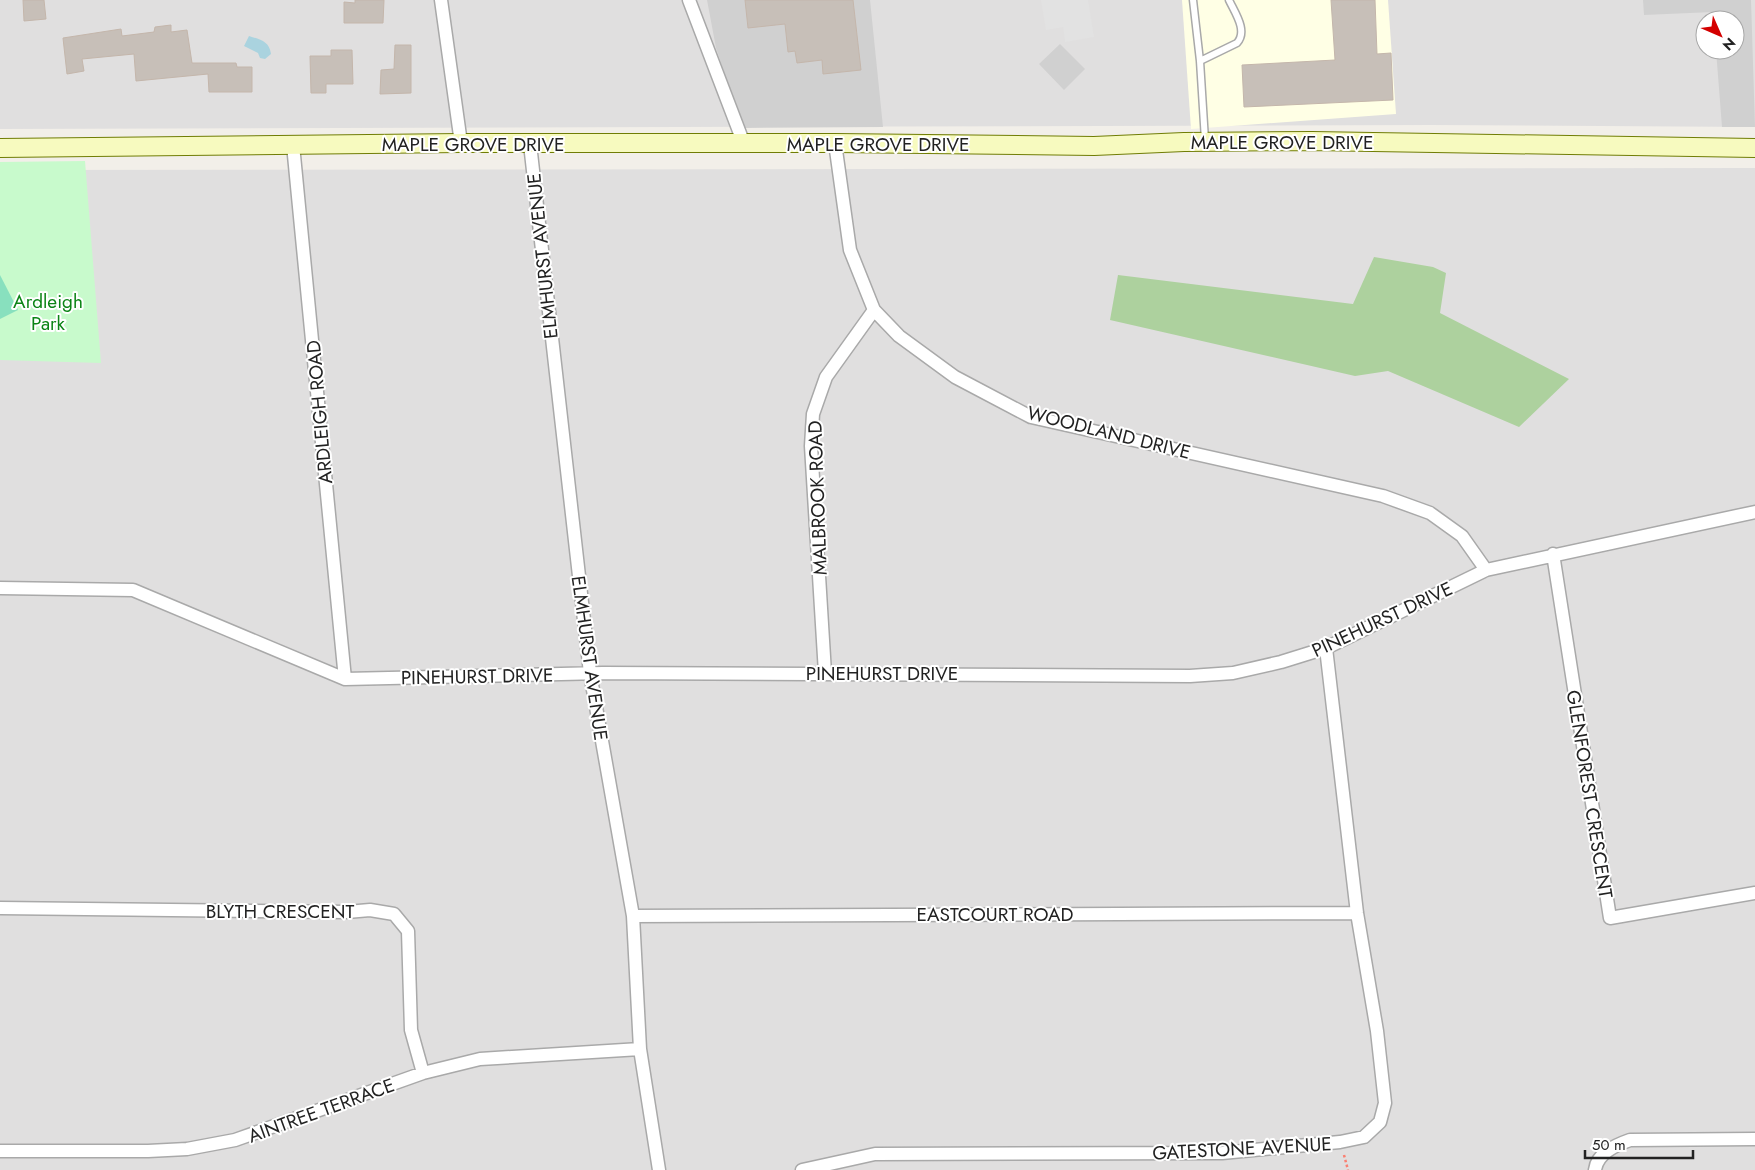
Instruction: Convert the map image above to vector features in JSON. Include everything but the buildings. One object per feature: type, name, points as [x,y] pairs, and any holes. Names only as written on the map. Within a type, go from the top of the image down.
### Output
[{"type":"street","points":[[441,0],[461,143]]},
{"type":"street","points":[[689,0],[744,144]]},
{"type":"street","name":"MAPLE GROVE DRIVE","points":[[0,148],[461,143],[835,143],[1094,146],[1205,142],[1755,148]]},
{"type":"street","name":"WOODLAND DRIVE","points":[[835,143],[850,250],[874,310],[899,336],[955,377],[1031,417],[1383,496],[1430,513],[1462,536],[1486,570]]},
{"type":"street","name":"ELMHURST AVENUE","points":[[530,144],[590,673],[633,916],[640,1049],[658,1170]]},
{"type":"street","name":"ARDLEIGH ROAD","points":[[293,145],[345,679]]},
{"type":"street","name":"MALBROOK ROAD","points":[[825,673],[812,446],[814,414],[826,377],[874,310]]},
{"type":"street","name":"PINEHURST DRIVE","points":[[0,588],[133,590],[345,679],[590,673],[1190,676],[1233,673],[1281,662],[1326,648],[1486,570],[1553,554],[1755,512]]},
{"type":"street","name":"GLENFOREST CRESCENT","points":[[1553,554],[1610,918],[1755,893]]},
{"type":"street","name":"GATESTONE AVENUE","points":[[802,1170],[875,1154],[1222,1153],[1340,1142],[1364,1136],[1380,1122],[1385,1103],[1377,1031],[1357,913],[1326,648]]},
{"type":"street","name":"BLYTH CRESCENT","points":[[0,908],[347,912],[370,910],[394,914],[408,931],[411,1030],[423,1073]]},
{"type":"street","name":"EASTCOURT ROAD","points":[[633,916],[1357,913]]},
{"type":"street","name":"AINTREE TERRACE","points":[[0,1151],[148,1151],[206,1145],[235,1140],[423,1073],[480,1059],[640,1049]]},
{"type":"street","points":[[1595,1170],[1595,1165],[1611,1147],[1630,1140],[1755,1139]]},
{"type":"lane","points":[[1193,0],[1200,61],[1205,142]]},
{"type":"lane","points":[[1200,61],[1237,43],[1242,38],[1243,31],[1229,0]]},
{"type":"shaded area","points":[[0,0],[1755,0],[1755,127],[1431,125],[0,129]]},
{"type":"shaded area","points":[[707,0],[870,0],[883,127],[743,128],[716,48]]},
{"type":"shaded area","points":[[1041,0],[1088,0],[1094,37],[1065,42],[1063,27],[1046,30]]},
{"type":"shaded area","points":[[1182,0],[1388,0],[1396,114],[1191,129]]},
{"type":"shaded area","points":[[1643,0],[1751,0],[1755,127],[1722,127],[1717,60],[1745,60],[1745,10],[1695,10],[1695,13],[1644,15]]},
{"type":"shaded area","points":[[1060,44],[1085,69],[1064,90],[1039,64]]},
{"type":"shaded area","points":[[1755,168],[1755,1170],[0,1170],[0,170]]},
{"type":"green space","name":"Ardleigh Park","points":[[85,161],[101,363],[0,360],[0,162]]},
{"type":"green space","points":[[1374,257],[1433,267],[1446,273],[1440,313],[1569,379],[1519,427],[1388,371],[1355,376],[1110,320],[1118,275],[1353,304]]},
{"type":"green space","points":[[0,275],[18,310],[0,319]]},
{"type":"water","points":[[249,36],[266,44],[271,54],[265,59],[260,58],[258,53],[244,46]]}]
